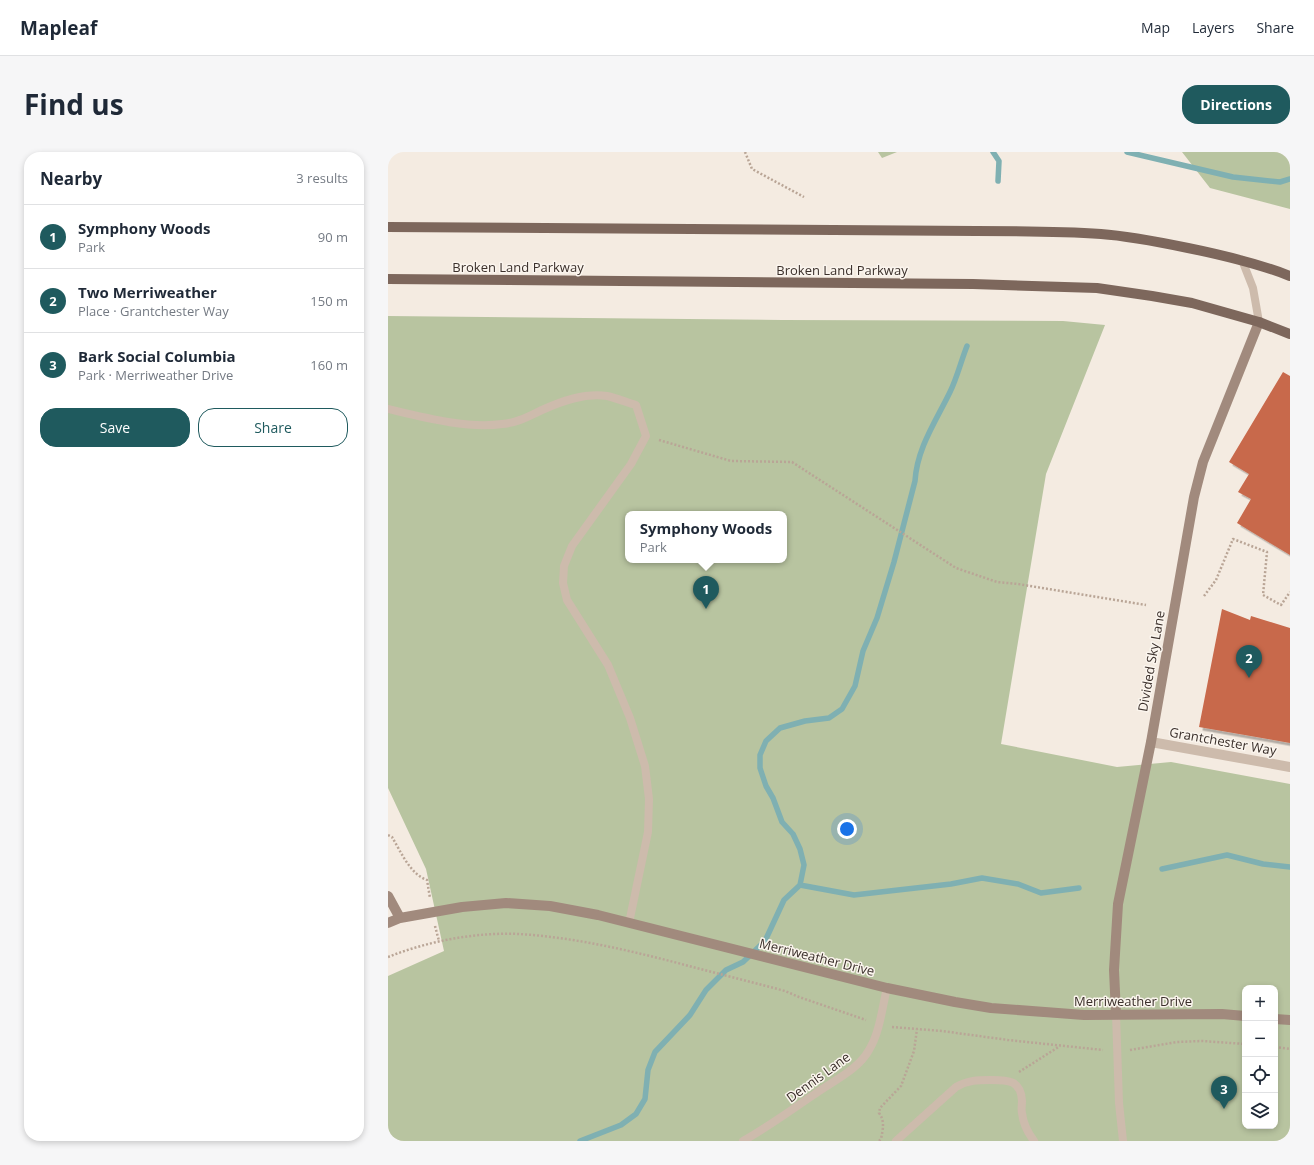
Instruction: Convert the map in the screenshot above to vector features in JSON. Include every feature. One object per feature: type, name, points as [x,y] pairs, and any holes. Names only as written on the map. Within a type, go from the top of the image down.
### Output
[{"type":"main road","points":[[388,227],[1063,232],[1102,234],[1158,241],[1242,260],[1290,276]]},
{"type":"main road","name":"Broken Land Parkway","points":[[388,279],[966,284],[1097,288],[1192,303],[1259,322],[1290,334]]},
{"type":"street","name":"Divided Sky Lane","points":[[1116,1014],[1114,970],[1118,904],[1151,742],[1196,490],[1203,462],[1259,322]]},
{"type":"street","name":"Grantchester Way","points":[[1151,742],[1290,767]]},
{"type":"street","points":[[388,896],[400,918]]},
{"type":"street","name":"Merriweather Drive","points":[[388,923],[400,918],[462,907],[506,903],[550,906],[598,915],[660,930],[887,988],[991,1008],[1084,1015],[1222,1014],[1242,1016]]},
{"type":"street","points":[[1278,1019],[1290,1020]]},
{"type":"lane","points":[[1242,260],[1253,288],[1259,322]]},
{"type":"lane","points":[[388,409],[431,419],[472,424],[502,424],[525,418],[576,398],[606,396],[636,404],[646,436],[631,464],[572,546],[564,566],[563,583],[567,600],[608,665],[630,718],[645,766],[649,799],[648,832],[629,923]]},
{"type":"lane","name":"Dennis Lane","points":[[743,1141],[777,1121],[850,1070],[863,1059],[870,1049],[876,1034],[887,988]]},
{"type":"lane","points":[[1116,1014],[1119,1103],[1123,1141]]},
{"type":"lane","points":[[896,1141],[956,1087],[964,1082],[972,1080],[1011,1081],[1018,1086],[1021,1092],[1024,1123],[1034,1141]]},
{"type":"path","points":[[745,152],[752,169],[804,197]]},
{"type":"path","points":[[646,436],[731,461],[792,462],[956,568],[997,582],[1018,584],[1146,605]]},
{"type":"path","points":[[1204,596],[1216,580],[1233,539],[1267,552],[1263,595],[1281,605],[1290,592]]},
{"type":"path","points":[[388,835],[392,837],[414,873],[422,879],[427,880]]},
{"type":"path","points":[[388,957],[412,948],[446,940],[491,934],[518,934],[590,943],[644,954],[785,990],[799,997],[820,1003],[859,1018]]},
{"type":"path","points":[[896,1028],[917,1029],[1109,1051]]},
{"type":"path","points":[[878,1141],[881,1139],[884,1126],[883,1118],[879,1113],[880,1108],[901,1086],[914,1051],[917,1029]]},
{"type":"path","points":[[1132,1050],[1177,1042],[1202,1041],[1242,1044]]},
{"type":"path","points":[[1011,1081],[1017,1073],[1061,1046]]},
{"type":"path","points":[[1278,1047],[1290,1049]]},
{"type":"green space","points":[[878,152],[897,152],[882,158]]},
{"type":"green space","points":[[1182,152],[1290,152],[1290,209],[1210,188]]},
{"type":"green space","points":[[388,316],[1063,321],[1105,325],[1046,474],[1001,744],[1117,767],[1171,762],[1290,784],[1290,1141],[388,1141],[388,976],[444,951],[426,869],[388,788]]},
{"type":"building","points":[[1283,372],[1290,376],[1290,555],[1237,523],[1251,499],[1238,492],[1249,474],[1229,462]]},
{"type":"building","points":[[1222,609],[1250,620],[1251,616],[1290,628],[1290,743],[1199,727]]},
{"type":"waterway","points":[[993,152],[999,161],[998,181]]},
{"type":"waterway","points":[[1127,152],[1233,177],[1280,182],[1290,179]]},
{"type":"waterway","points":[[580,1141],[621,1125],[636,1114],[645,1099],[648,1070],[655,1052],[690,1015],[706,990],[726,970],[743,962],[765,941],[784,900],[800,885],[804,865],[800,849],[793,834],[782,822],[773,798],[766,786],[760,768],[760,755],[766,741],[780,728],[805,721],[829,718],[842,709],[855,686],[863,651],[877,618],[894,562],[915,481],[919,457],[928,435],[952,387],[967,346]]},
{"type":"waterway","points":[[1162,869],[1227,855],[1263,864],[1290,867]]},
{"type":"waterway","points":[[800,885],[854,895],[951,884],[982,878],[1018,884],[1041,893],[1079,888]]},
{"type":"place","name":"Symphony Woods","points":[[706,609]]},
{"type":"place","name":"Two Merriweather","points":[[1249,678]]},
{"type":"place","name":"Bark Social Columbia","points":[[1224,1109]]}]
